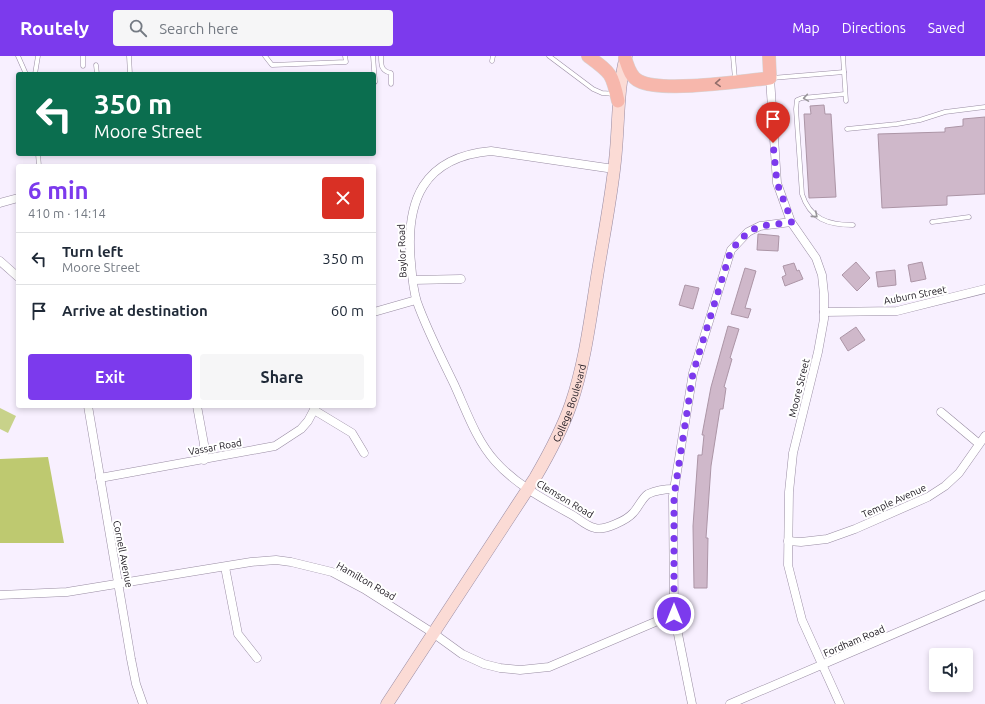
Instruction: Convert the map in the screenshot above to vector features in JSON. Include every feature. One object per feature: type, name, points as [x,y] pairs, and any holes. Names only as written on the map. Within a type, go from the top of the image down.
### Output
[{"type":"main road","points":[[588,56],[608,70],[616,73],[618,98]]},
{"type":"main road","points":[[626,57],[628,69],[634,78],[646,84],[667,86],[735,82],[770,78],[769,56]]},
{"type":"street","points":[[616,73],[626,57]]},
{"type":"street","name":"Moore Street","points":[[770,78],[777,183],[792,222],[816,258],[822,275],[824,312],[818,352],[792,453],[788,564],[802,620],[824,665],[840,704]]},
{"type":"street","name":"College Boulevard","points":[[388,704],[527,488],[536,478],[555,442],[571,406],[579,378],[614,169],[619,121],[618,98]]},
{"type":"street","name":"Baylor Road","points":[[527,488],[506,473],[487,452],[431,338],[416,300],[413,280],[410,231],[412,210],[425,183],[445,164],[477,152],[491,151],[614,169]]},
{"type":"street","points":[[0,203],[16,199]]},
{"type":"street","points":[[692,704],[674,614],[674,489],[693,373],[731,250],[748,232],[760,226],[792,222]]},
{"type":"street","points":[[0,261],[16,275]]},
{"type":"street","points":[[413,280],[461,279]]},
{"type":"street","name":"Auburn Street","points":[[824,312],[897,311],[985,289]]},
{"type":"street","points":[[376,311],[416,300]]},
{"type":"street","name":"Cornell Avenue","points":[[88,408],[110,539],[120,583],[131,659],[136,684],[143,704]]},
{"type":"street","points":[[197,408],[204,444],[204,460]]},
{"type":"street","points":[[315,408],[352,433],[364,453]]},
{"type":"street","name":"Vassar Road","points":[[100,478],[275,446],[301,429],[315,408]]},
{"type":"street","points":[[941,412],[978,443]]},
{"type":"street","name":"Temple Avenue","points":[[788,541],[801,542],[827,539],[855,529],[928,498],[945,486],[959,473],[978,443],[985,436]]},
{"type":"street","name":"Clemson Road","points":[[527,488],[595,529],[611,526],[632,514],[647,495],[663,489],[674,489]]},
{"type":"street","name":"Hamilton Road","points":[[0,595],[67,592],[251,562],[276,560],[309,565],[332,572],[364,589],[433,633],[462,654],[484,664],[520,670],[549,667],[674,614]]},
{"type":"street","points":[[225,567],[238,634],[257,658]]},
{"type":"street","name":"Fordham Road","points":[[730,704],[985,595]]},
{"type":"lane","points":[[18,56],[25,72]]},
{"type":"lane","points":[[35,72],[38,56]]},
{"type":"lane","points":[[83,56],[83,66]]},
{"type":"lane","points":[[130,56],[130,72]]},
{"type":"lane","points":[[266,56],[272,65],[346,62],[345,56]]},
{"type":"lane","points":[[373,56],[374,72]]},
{"type":"lane","points":[[381,56],[381,68],[384,72],[391,73],[391,84]]},
{"type":"lane","points":[[492,61],[493,56]]},
{"type":"lane","points":[[549,56],[593,89],[618,98]]},
{"type":"lane","points":[[733,56],[735,82]]},
{"type":"lane","points":[[843,56],[846,102]]},
{"type":"lane","points":[[96,65],[97,72]]},
{"type":"lane","points":[[770,78],[844,72]]},
{"type":"lane","points":[[845,94],[802,98],[797,100],[796,109],[802,194],[805,203],[811,213],[821,220],[834,224],[853,225]]},
{"type":"lane","points":[[847,129],[897,124],[920,120],[945,112],[985,107]]},
{"type":"lane","points":[[932,222],[969,217]]},
{"type":"green space","points":[[0,408],[16,416],[8,433],[0,429]]},
{"type":"green space","points":[[48,457],[64,543],[0,543],[0,459]]},
{"type":"building","points":[[824,105],[825,114],[831,114],[836,197],[809,198],[804,114],[811,114],[810,106]]},
{"type":"building","points":[[985,117],[985,194],[947,196],[947,205],[882,208],[878,134],[945,132],[945,128],[963,126],[963,119]]},
{"type":"building","points":[[758,234],[779,236],[778,251],[757,250]]},
{"type":"building","points":[[856,262],[870,278],[857,291],[842,275]]},
{"type":"building","points":[[922,262],[926,279],[911,282],[908,265]]},
{"type":"building","points":[[794,263],[797,271],[799,270],[803,279],[785,286],[782,277],[786,275],[783,266]]},
{"type":"building","points":[[745,268],[756,271],[745,308],[751,309],[748,318],[731,314]]},
{"type":"building","points":[[895,270],[896,285],[878,287],[876,272]]},
{"type":"building","points":[[685,285],[699,288],[693,309],[679,305]]},
{"type":"building","points":[[728,326],[739,329],[730,358],[732,359],[724,387],[726,388],[723,409],[720,409],[711,466],[706,538],[708,538],[707,588],[694,588],[693,526],[698,455],[702,455],[704,435],[702,435],[711,387]]},
{"type":"building","points":[[856,327],[865,340],[848,351],[840,338]]},
{"type":"route","points":[[674,614],[674,496],[693,373],[731,250],[748,232],[760,226],[774,223],[792,222],[777,183],[773,143]]}]
